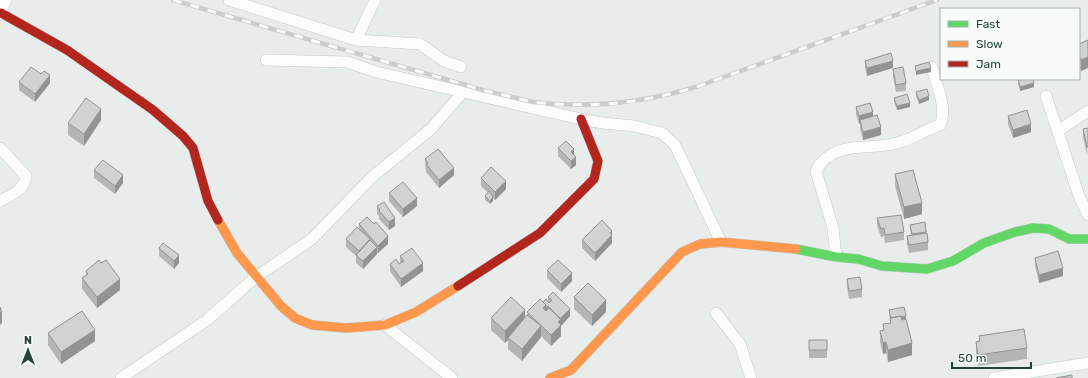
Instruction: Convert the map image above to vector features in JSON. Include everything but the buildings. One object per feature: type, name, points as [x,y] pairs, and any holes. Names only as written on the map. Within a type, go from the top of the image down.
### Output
[{"type":"street","points":[[6,0],[0,13],[68,50],[153,110],[183,136],[193,148],[208,201],[237,253],[281,306],[295,318],[312,325],[346,328],[385,325],[416,312],[540,233],[594,179],[598,161],[581,118]]},
{"type":"street","points":[[229,0],[356,40],[420,44],[444,61],[461,67]]},
{"type":"street","points":[[356,40],[375,0]]},
{"type":"street","points":[[266,60],[347,62],[376,72],[603,124],[634,126],[662,133],[675,145],[721,242]]},
{"type":"street","points":[[836,257],[834,228],[816,171],[819,164],[829,156],[852,146],[896,144],[940,125],[943,119],[943,111],[932,67]]},
{"type":"street","points":[[121,378],[207,320],[256,277],[312,239],[372,177],[431,128],[463,92]]},
{"type":"street","points":[[1046,96],[1079,196],[1088,214]]},
{"type":"street","points":[[1058,131],[1088,111]]},
{"type":"street","points":[[0,148],[26,176],[22,189],[0,201]]},
{"type":"street","points":[[550,378],[571,370],[682,252],[700,244],[721,242],[806,250],[836,257],[858,259],[882,266],[927,269],[953,261],[984,243],[1015,232],[1033,228],[1049,229],[1069,239],[1088,239]]},
{"type":"street","points":[[716,313],[740,344],[751,378]]},
{"type":"street","points":[[385,325],[452,378]]},
{"type":"street","points":[[994,378],[1088,363]]},
{"type":"railway","points":[[173,0],[486,91],[533,102],[576,105],[617,103],[658,97],[699,86],[937,0]]},
{"type":"traffic: fast","points":[[796,249],[836,257],[858,259],[882,266],[927,269],[953,261],[984,243],[1015,232],[1033,228],[1049,229],[1069,239],[1088,239]]},
{"type":"traffic: slow","points":[[218,220],[237,253],[281,306],[295,318],[312,325],[346,328],[385,325],[416,312],[458,286]]},
{"type":"traffic: slow","points":[[550,378],[571,370],[682,252],[700,244],[721,242],[796,249]]},
{"type":"traffic: jam","points":[[1,13],[67,50],[153,110],[183,136],[193,148],[208,201],[218,220]]},
{"type":"traffic: jam","points":[[458,286],[540,233],[594,179],[598,161],[581,119]]}]
